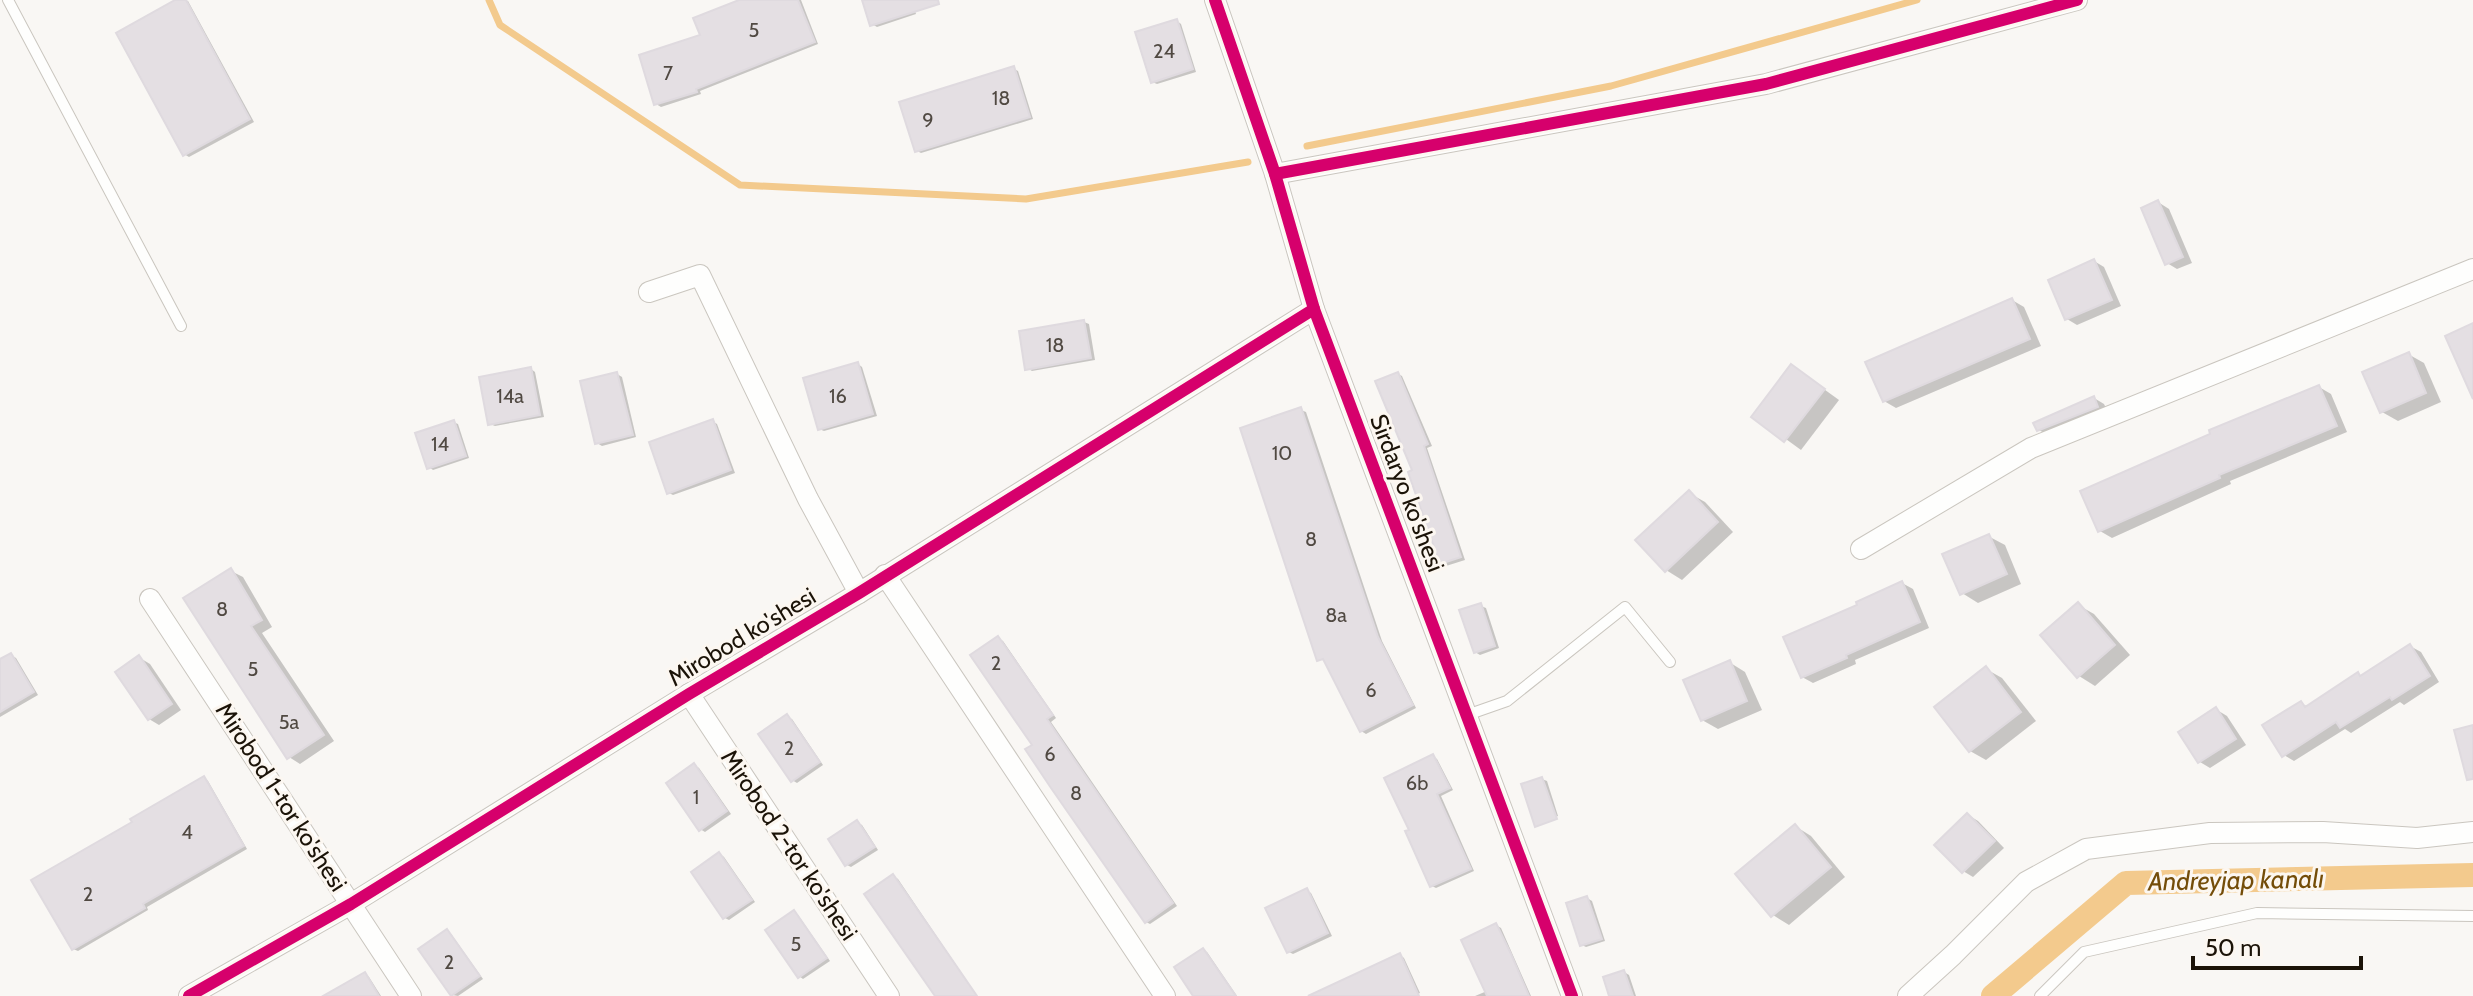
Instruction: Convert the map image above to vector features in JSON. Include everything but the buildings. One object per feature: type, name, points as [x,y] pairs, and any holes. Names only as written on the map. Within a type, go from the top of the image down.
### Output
[{"type":"street","name":"Sirdaryo ko'shesi","points":[[1215,0],[1275,174],[1314,309],[1572,996]]},
{"type":"street","points":[[1275,174],[1766,84],[2077,0]]},
{"type":"street","points":[[1861,549],[2031,448],[2473,269]]},
{"type":"street","points":[[649,292],[700,275],[808,499],[859,593]]},
{"type":"street","name":"Mirobod ko'shesi","points":[[189,996],[351,904],[689,694],[859,593],[1314,309]]},
{"type":"street","points":[[885,575],[1165,996]]},
{"type":"street","name":"Mirobod 1-tor ko'shesi","points":[[150,599],[411,996]]},
{"type":"street","name":"Mirobod 2-tor ko'shesi","points":[[689,694],[889,996]]},
{"type":"street","points":[[1908,996],[2026,882],[2086,849],[2210,833],[2323,832],[2417,838],[2473,832]]},
{"type":"lane","points":[[8,0],[181,326]]},
{"type":"lane","points":[[1467,715],[1507,701],[1625,607],[1670,662]]},
{"type":"lane","points":[[2040,996],[2084,952],[2257,913],[2473,916]]},
{"type":"waterway","points":[[489,0],[500,25],[740,185],[1026,199],[1248,162]]},
{"type":"waterway","points":[[1307,146],[1611,86],[1917,0]]},
{"type":"waterway","name":"Andreyjap kanalı","points":[[1993,996],[2126,883],[2473,875]]},
{"type":"cycle path","points":[[1215,0],[1275,174],[1314,309],[1572,996]]},
{"type":"cycle path","points":[[1275,174],[1766,84],[2077,0]]},
{"type":"cycle path","points":[[189,996],[351,904],[689,694],[859,593],[1314,309]]}]
